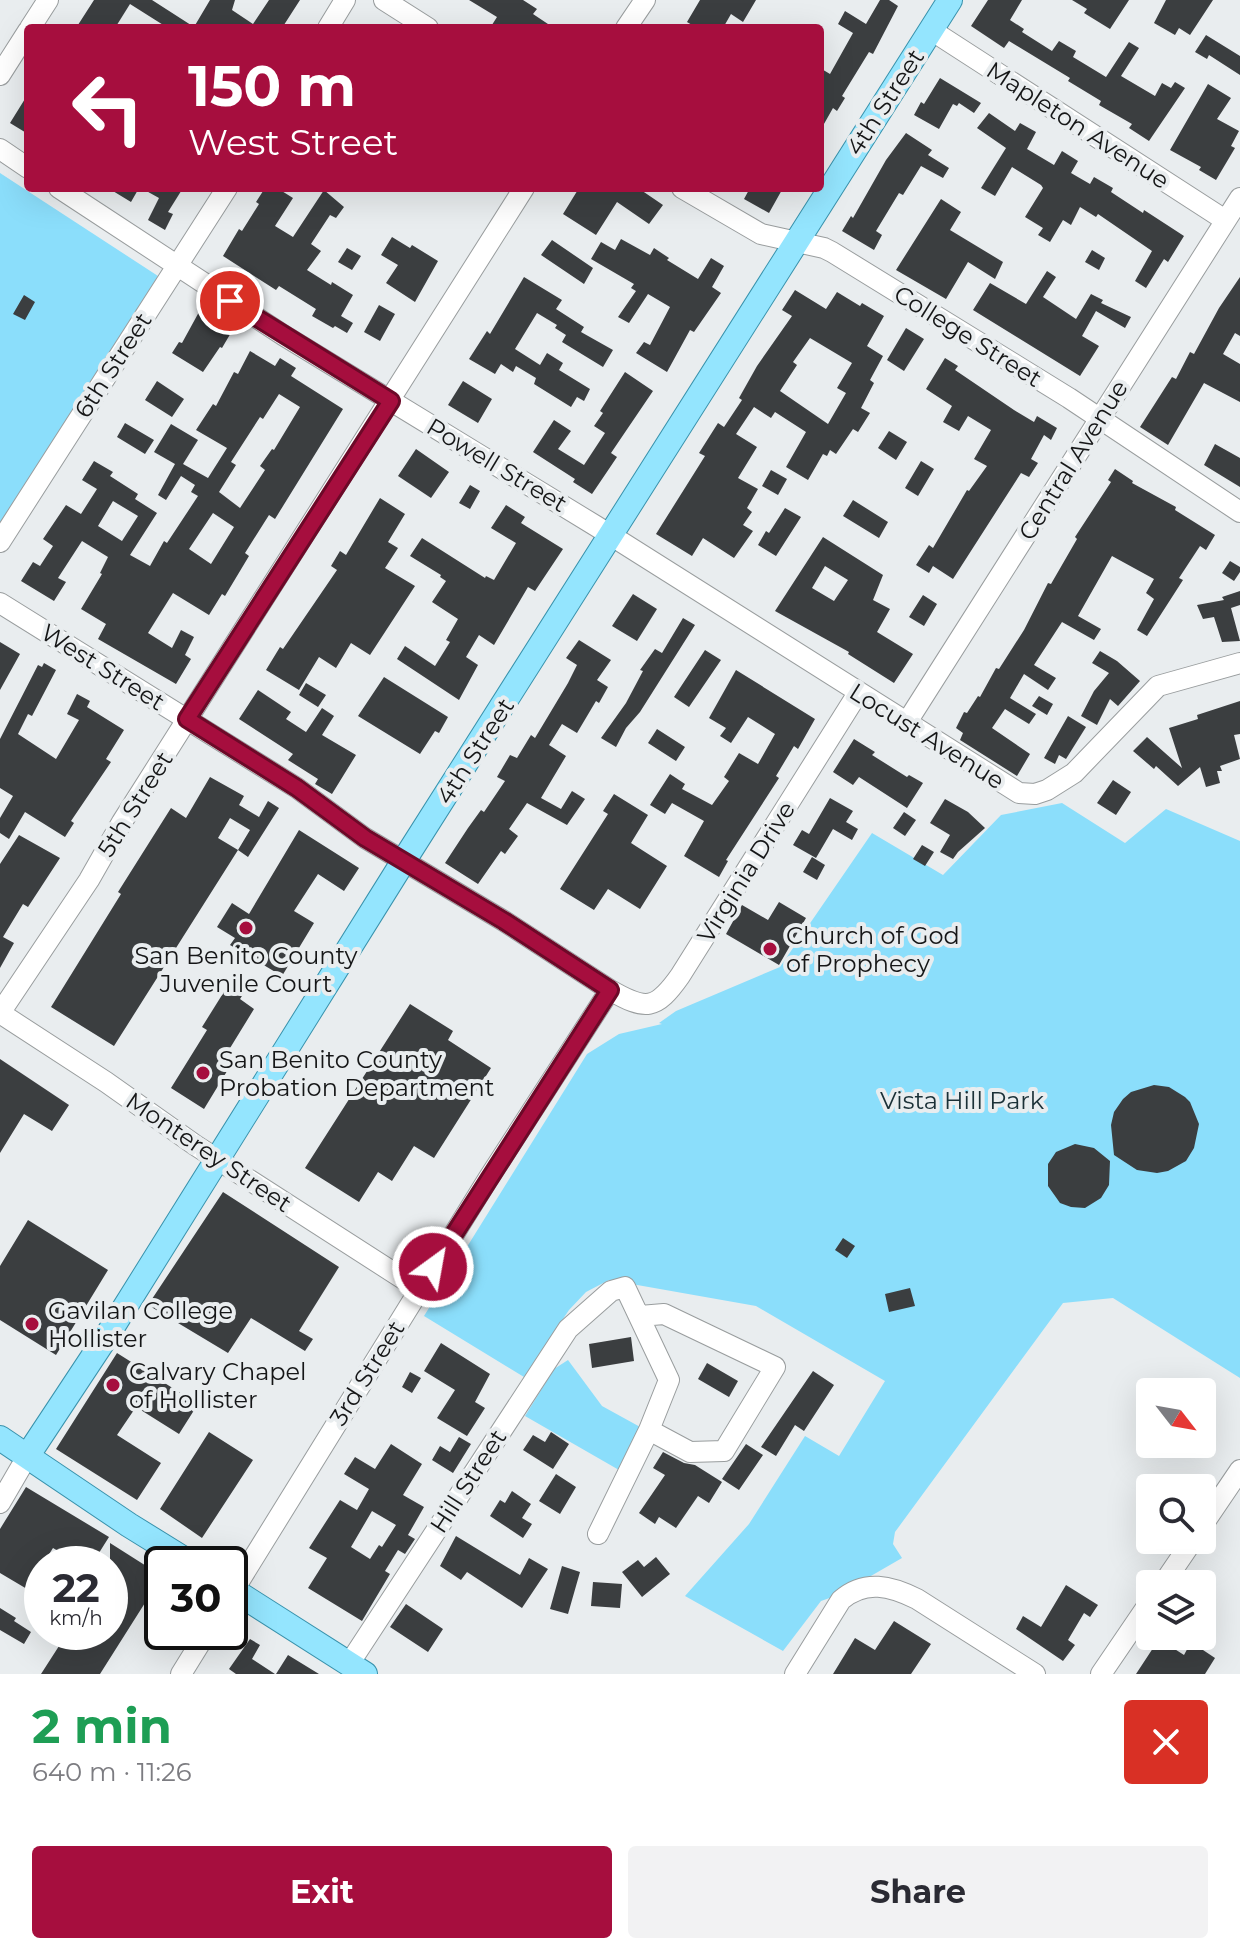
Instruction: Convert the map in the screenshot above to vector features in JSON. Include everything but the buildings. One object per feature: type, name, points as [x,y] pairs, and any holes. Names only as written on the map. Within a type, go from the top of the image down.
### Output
[{"type":"main road","name":"4th Street","points":[[28,1455],[110,1331],[403,862],[950,0]]},
{"type":"main road","points":[[0,1438],[163,1546]]},
{"type":"main road","points":[[248,1602],[357,1669]]},
{"type":"street","points":[[33,24],[48,0]]},
{"type":"street","points":[[330,24],[345,0]]},
{"type":"street","points":[[384,0],[422,24]]},
{"type":"street","points":[[629,24],[645,0]]},
{"type":"street","name":"Mapleton Avenue","points":[[931,30],[1225,220]]},
{"type":"street","points":[[0,75],[24,38]]},
{"type":"street","points":[[0,149],[24,165]]},
{"type":"street","name":"Powell Street","points":[[65,192],[283,335],[610,536]]},
{"type":"street","name":"6th Street","points":[[0,542],[224,192]]},
{"type":"street","name":"5th Street","points":[[0,1013],[89,880],[122,822],[522,192]]},
{"type":"street","name":"College Street","points":[[689,192],[753,231],[832,252],[1099,419],[1240,512]]},
{"type":"street","name":"Central Avenue","points":[[907,722],[1240,198]]},
{"type":"street","name":"Locust Avenue","points":[[610,536],[1019,793],[1035,794],[1059,784],[1074,773],[1158,686],[1240,663]]},
{"type":"street","name":"West Street","points":[[0,603],[297,788],[365,838],[504,921],[610,990]]},
{"type":"street","name":"Virginia Drive","points":[[610,990],[645,1005],[666,996],[858,693]]},
{"type":"street","name":"3rd Street","points":[[248,1564],[610,990]]},
{"type":"street","name":"Monterey Street","points":[[0,1013],[419,1289]]},
{"type":"street","name":"Hill Street","points":[[357,1669],[568,1329],[611,1291],[625,1287],[640,1316]]},
{"type":"street","points":[[598,1534],[649,1430],[669,1380],[640,1316],[664,1314],[775,1367],[724,1451],[690,1452],[649,1430]]},
{"type":"street","name":"4th Street","points":[[0,1503],[28,1455]]},
{"type":"street","points":[[1216,1505],[1240,1470]]},
{"type":"street","points":[[798,1673],[841,1600],[850,1592],[875,1586],[900,1590],[917,1599],[1035,1674]]},
{"type":"street","points":[[1101,1674],[1136,1623]]},
{"type":"street","points":[[181,1674],[196,1650]]},
{"type":"green space","points":[[0,173],[24,189],[24,192],[29,192],[158,276],[0,524]]},
{"type":"green space","name":"Vista Hill Park","points":[[1062,803],[1125,843],[1166,809],[1240,841],[1240,1378],[1113,1298],[1063,1303],[895,1532],[893,1544],[902,1558],[838,1595],[821,1601],[783,1651],[685,1596],[749,1524],[805,1436],[839,1456],[885,1381],[756,1306],[609,1280],[586,1292],[569,1310],[524,1377],[424,1316],[587,1054],[619,1034],[662,1024],[659,1023],[676,1011],[780,967],[872,833],[943,875],[1001,815]]},
{"type":"green space","points":[[568,1360],[602,1406],[642,1428],[619,1470],[525,1416],[554,1369]]},
{"type":"place","name":"San Benito County Juvenile Court","points":[[246,928]]},
{"type":"place","name":"Church of God of Prophecy","points":[[770,949]]},
{"type":"place","name":"San Benito County Probation Department","points":[[203,1073]]},
{"type":"place","name":"Gavilan College Hollister","points":[[32,1324]]},
{"type":"place","name":"Calvary Chapel of Hollister","points":[[113,1385]]},
{"type":"route","points":[[230,301],[391,401],[187,719],[297,788],[365,838],[504,921],[610,990],[433,1267]]}]
